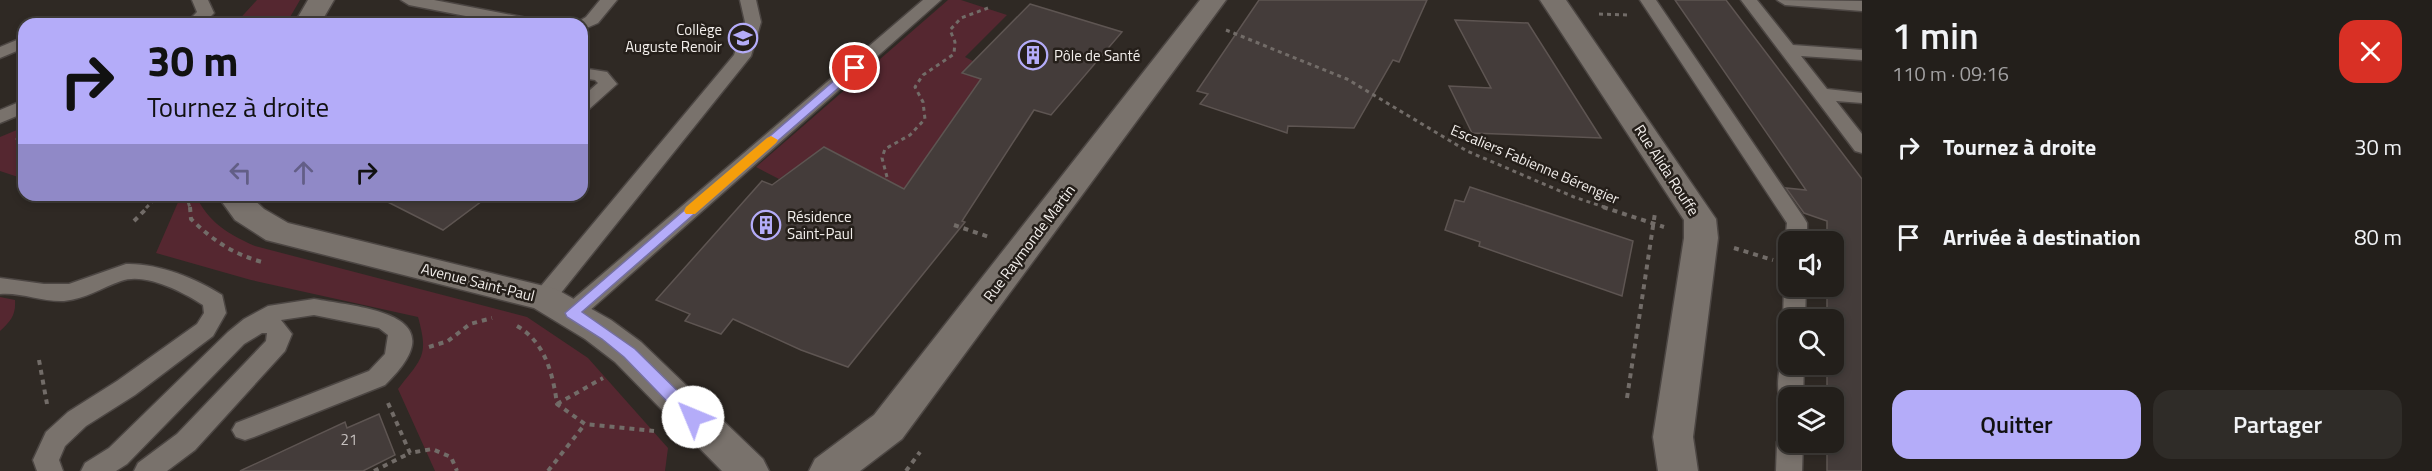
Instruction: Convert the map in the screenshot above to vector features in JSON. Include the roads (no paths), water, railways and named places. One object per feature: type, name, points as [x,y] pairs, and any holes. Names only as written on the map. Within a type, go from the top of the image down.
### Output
[{"type":"street","points":[[312,18],[321,0]]},
{"type":"street","name":"Rue Alida Rouffe","points":[[1553,0],[1700,219],[1701,238],[1673,437],[1678,471]]},
{"type":"street","name":"Rue Raymonde Martin","points":[[830,471],[888,427],[1205,10]]},
{"type":"street","name":"Avenue Saint-Paul","points":[[236,201],[251,218],[278,232],[558,306],[607,335],[629,353],[749,471]]},
{"type":"lane","points":[[200,0],[206,13],[200,18]]},
{"type":"lane","points":[[409,0],[501,18]]},
{"type":"lane","points":[[588,22],[609,0]]},
{"type":"lane","points":[[558,306],[742,56],[753,22],[748,0]]},
{"type":"lane","points":[[558,306],[933,0]]},
{"type":"lane","points":[[1648,0],[1797,223],[1797,231]]},
{"type":"lane","points":[[1749,0],[1862,147]]},
{"type":"lane","points":[[1785,0],[1862,6]]},
{"type":"lane","points":[[0,53],[18,45]]},
{"type":"lane","points":[[1787,50],[1862,55]]},
{"type":"lane","points":[[588,74],[601,76],[608,84],[588,101]]},
{"type":"lane","points":[[1821,94],[1862,98]]},
{"type":"lane","points":[[0,117],[18,109]]},
{"type":"lane","points":[[0,286],[10,285],[38,292],[72,292],[111,277],[138,271],[202,292],[214,301],[214,313],[205,330],[126,388],[77,419],[55,439],[46,460],[50,471]]},
{"type":"lane","points":[[94,471],[118,456],[236,338],[252,325],[276,312],[314,307],[386,321],[399,331],[400,348],[391,365],[377,378],[245,430]]},
{"type":"lane","points":[[147,471],[186,442],[277,345],[280,334],[278,328],[270,323],[252,325]]},
{"type":"lane","points":[[1789,471],[1790,453]]},
{"type":"place","name":"Collège Auguste Renoir","points":[[743,38]]},
{"type":"place","name":"Pôle de Santé","points":[[1033,55]]},
{"type":"place","name":"Résidence Saint-Paul","points":[[766,225]]}]
